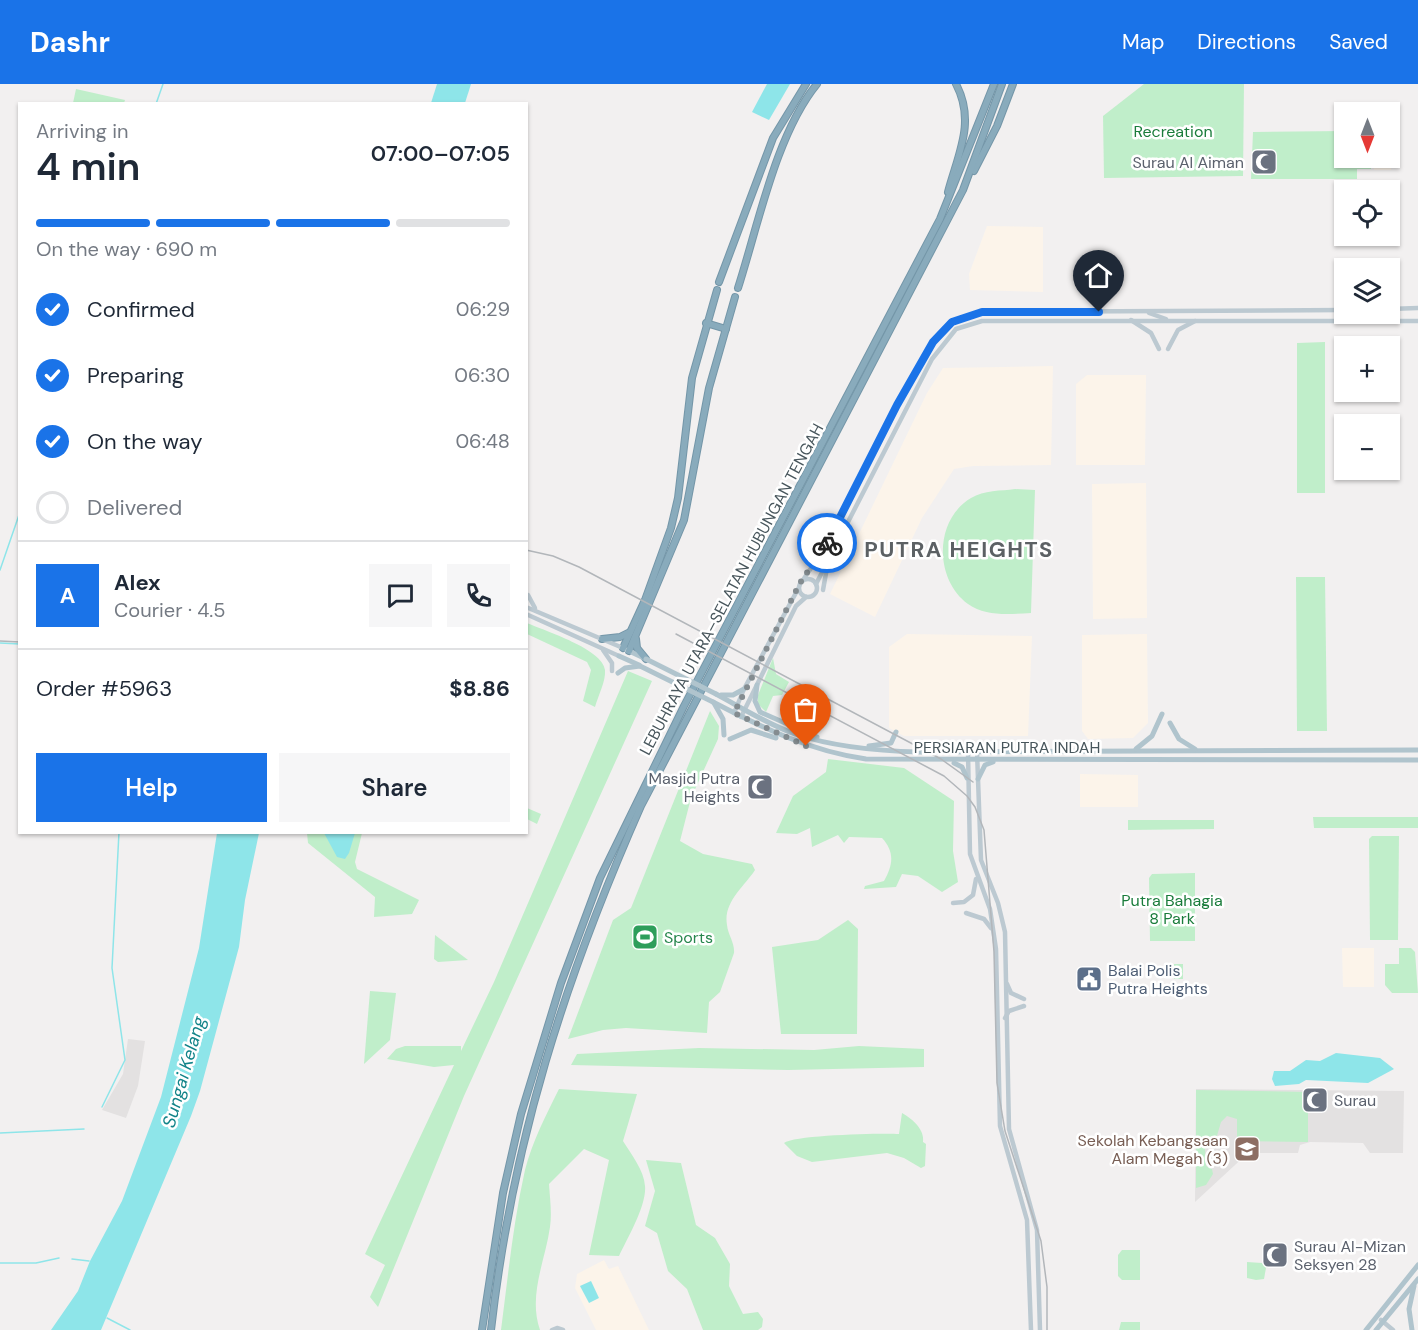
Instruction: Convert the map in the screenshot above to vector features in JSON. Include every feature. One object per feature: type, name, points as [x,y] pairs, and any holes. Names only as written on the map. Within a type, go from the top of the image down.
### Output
[{"type":"highway","points":[[719,282],[774,138],[806,84]]},
{"type":"highway","points":[[738,288],[791,122],[817,84]]},
{"type":"highway","points":[[943,213],[966,132],[964,104],[956,84]]},
{"type":"highway","name":"LEBUHRAYA UTARA–SELATAN HUBUNGAN TENGAH","points":[[482,1330],[503,1193],[521,1114],[542,1040],[600,878],[633,804],[943,213],[994,84]]},
{"type":"highway","name":"LEBUHRAYA UTARA–SELATAN HUBUNGAN TENGAH","points":[[491,1330],[512,1187],[529,1117],[546,1054],[602,894],[641,806],[963,190],[1002,84]]},
{"type":"highway","points":[[963,190],[997,126],[1013,84]]},
{"type":"highway","points":[[646,659],[637,648],[634,632],[671,528],[678,498],[692,378],[706,322],[717,290]]},
{"type":"highway","points":[[626,650],[684,520],[709,388],[735,297]]},
{"type":"highway","points":[[706,322],[726,329]]},
{"type":"highway","points":[[602,639],[620,638],[634,632]]},
{"type":"main road","points":[[1400,309],[1418,308]]},
{"type":"main road","points":[[1137,311],[1163,318],[1185,310]]},
{"type":"main road","points":[[734,713],[744,689],[803,580],[824,549],[915,373],[939,333],[952,322],[982,312],[1334,310]]},
{"type":"main road","points":[[741,717],[796,606],[806,597],[815,594],[816,584],[829,556],[920,380],[951,333],[962,326],[982,321],[1163,318],[1418,321]]},
{"type":"main road","points":[[1131,320],[1151,333],[1159,349]]},
{"type":"main road","points":[[1168,349],[1178,330],[1198,320]]},
{"type":"main road","points":[[823,590],[829,556]]},
{"type":"main road","points":[[803,580],[810,579],[816,584]]},
{"type":"main road","points":[[798,589],[806,597]]},
{"type":"main road","points":[[528,595],[532,606],[538,612]]},
{"type":"main road","points":[[528,608],[626,650]]},
{"type":"main road","points":[[528,615],[619,656]]},
{"type":"main road","points":[[597,645],[608,654],[615,672],[640,666]]},
{"type":"main road","name":"PERSIARAN PUTRA INDAH","points":[[626,650],[794,733],[856,747],[901,752],[1416,749]]},
{"type":"main road","name":"PERSIARAN PUTRA INDAH","points":[[619,656],[741,717],[806,746],[866,759],[947,761],[1418,760]]},
{"type":"main road","points":[[757,685],[755,701],[760,712],[824,741]]},
{"type":"main road","points":[[716,694],[733,695],[744,689]]},
{"type":"main road","points":[[713,702],[723,719],[724,735]]},
{"type":"main road","points":[[1132,750],[1152,736],[1162,714]]},
{"type":"main road","points":[[1170,723],[1179,739],[1197,750]]},
{"type":"main road","points":[[730,739],[751,730],[806,746]]},
{"type":"main road","points":[[856,747],[890,744],[894,741],[896,732]]},
{"type":"main road","points":[[968,752],[969,840],[976,876],[988,907],[993,930],[997,970],[1000,1126],[1027,1220],[1031,1330]]},
{"type":"main road","points":[[977,752],[981,861],[997,901],[1005,932],[1009,1129],[1037,1230],[1040,1330]]},
{"type":"main road","points":[[947,761],[962,766],[967,778]]},
{"type":"main road","points":[[978,778],[985,765],[997,761]]},
{"type":"main road","points":[[953,903],[964,902],[973,895],[976,876]]},
{"type":"main road","points":[[988,907],[997,901]]},
{"type":"main road","points":[[966,913],[984,919],[993,930]]},
{"type":"main road","points":[[1005,978],[1011,993],[1024,999]]},
{"type":"main road","points":[[1005,1019],[1009,1011],[1024,1006]]},
{"type":"main road","points":[[1366,1330],[1418,1265]]},
{"type":"main road","points":[[1371,1324],[1377,1330],[1418,1280]]},
{"type":"main road","points":[[1412,1330],[1410,1299],[1418,1280]]},
{"type":"main road","points":[[1376,1317],[1393,1330]]},
{"type":"main road","points":[[552,1330],[557,1328],[563,1330]]},
{"type":"shaded area","points":[[1374,168],[1391,168],[1391,170],[1374,170]]},
{"type":"shaded area","points":[[987,226],[1043,227],[1043,292],[970,290],[969,274]]},
{"type":"shaded area","points":[[1053,366],[1051,465],[973,466],[954,469],[922,518],[875,617],[830,594],[927,393],[943,368]]},
{"type":"shaded area","points":[[1087,375],[1146,375],[1145,465],[1076,465],[1076,384]]},
{"type":"shaded area","points":[[1146,483],[1147,618],[1093,619],[1092,484]]},
{"type":"shaded area","points":[[907,634],[1032,636],[1028,736],[904,736],[889,728],[889,647]]},
{"type":"shaded area","points":[[1147,634],[1148,723],[1133,738],[1088,739],[1082,731],[1082,635]]},
{"type":"shaded area","points":[[1080,774],[1138,775],[1138,807],[1080,807]]},
{"type":"shaded area","points":[[1342,948],[1374,948],[1374,987],[1343,987]]},
{"type":"shaded area","points":[[128,1039],[145,1041],[138,1086],[126,1118],[102,1110],[123,1074]]},
{"type":"shaded area","name":"Sekolah Kebangsaan Alam Megah (3)","points":[[1196,1089],[1404,1091],[1403,1153],[1370,1153],[1363,1143],[1310,1142],[1300,1145],[1298,1153],[1248,1153],[1195,1202]]},
{"type":"shaded area","points":[[604,1260],[609,1269],[618,1266],[649,1330],[596,1330],[575,1288],[577,1274]]},
{"type":"green space","name":"Recreation","points":[[1144,84],[1244,84],[1243,176],[1104,178],[1103,116]]},
{"type":"green space","points":[[76,89],[125,100],[124,102],[73,102]]},
{"type":"green space","points":[[1334,131],[1334,168],[1371,169],[1357,169],[1357,179],[1251,179],[1253,132]]},
{"type":"green space","points":[[1325,342],[1325,493],[1297,493],[1297,343]]},
{"type":"green space","points":[[1015,489],[1035,490],[1031,613],[998,614],[982,611],[968,604],[949,580],[944,565],[945,535],[950,520],[971,498],[987,492]]},
{"type":"green space","points":[[1296,577],[1325,577],[1327,731],[1297,731]]},
{"type":"green space","points":[[528,623],[584,648],[602,662],[605,674],[595,707],[583,701],[591,670],[587,662],[528,634]]},
{"type":"green space","points":[[773,658],[776,674],[789,682],[782,695],[773,696],[766,712],[758,704],[758,695]]},
{"type":"green space","points":[[628,671],[652,681],[464,1096],[378,1307],[370,1297],[385,1265],[365,1254],[454,1065],[434,1067],[387,1059],[396,1049],[405,1046],[461,1046],[461,1051],[494,982]]},
{"type":"green space","points":[[710,711],[719,726],[718,739],[691,798],[680,841],[703,854],[752,864],[755,870],[735,895],[728,909],[727,925],[734,953],[720,992],[709,1002],[707,1033],[626,1028],[603,1030],[568,1039],[613,920],[631,908]]},
{"type":"green space","points":[[828,759],[904,768],[954,801],[953,851],[958,882],[942,892],[918,876],[902,874],[896,887],[864,889],[865,886],[884,881],[889,870],[891,854],[882,838],[849,837],[844,843],[838,835],[812,847],[810,828],[797,834],[776,833],[793,796],[826,772]]},
{"type":"green space","points":[[528,808],[541,814],[537,824],[528,820]]},
{"type":"green space","points":[[1313,817],[1418,817],[1418,828],[1314,828]]},
{"type":"green space","points":[[1128,820],[1214,820],[1214,829],[1128,830]]},
{"type":"green space","points":[[307,834],[362,834],[355,862],[357,869],[419,900],[412,914],[374,917],[375,897],[308,843]]},
{"type":"green space","points":[[1372,836],[1399,836],[1398,940],[1370,940],[1369,839]]},
{"type":"green space","name":"Putra Bahagia 8 Park","points":[[1195,873],[1195,941],[1150,941],[1149,878],[1152,874]]},
{"type":"green space","points":[[848,920],[858,929],[857,1034],[781,1034],[772,947],[818,940]]},
{"type":"green space","points":[[435,935],[468,960],[438,962],[434,959]]},
{"type":"green space","points":[[1399,948],[1411,948],[1415,952],[1418,993],[1392,993],[1385,985],[1385,964],[1399,964]]},
{"type":"green space","points":[[1174,964],[1183,964],[1183,979],[1174,979]]},
{"type":"green space","points":[[370,991],[396,993],[390,1040],[364,1064]]},
{"type":"green space","points":[[859,1046],[924,1049],[924,1067],[788,1070],[571,1065],[577,1054],[699,1048],[814,1050]]},
{"type":"green space","points":[[559,1089],[637,1094],[623,1141],[637,1162],[644,1180],[643,1203],[619,1256],[589,1255],[609,1160],[584,1149],[549,1184],[550,1227],[536,1304],[540,1330],[501,1330],[514,1230],[525,1170],[535,1139]]},
{"type":"green space","points":[[1196,1090],[1308,1092],[1308,1142],[1237,1141],[1237,1119],[1227,1116],[1221,1122],[1216,1139],[1205,1149],[1206,1166],[1212,1169],[1213,1174],[1206,1185],[1196,1188]]},
{"type":"green space","points":[[902,1113],[917,1125],[922,1133],[923,1142],[926,1144],[925,1166],[921,1168],[904,1158],[887,1153],[812,1162],[797,1156],[784,1143],[820,1136],[899,1134]]},
{"type":"green space","points":[[646,1160],[681,1163],[696,1225],[715,1238],[730,1264],[729,1286],[743,1314],[758,1312],[763,1319],[762,1327],[758,1330],[703,1330],[687,1289],[668,1271],[657,1233],[645,1226],[655,1191]]},
{"type":"green space","points":[[1122,1250],[1140,1250],[1140,1280],[1122,1280],[1118,1276],[1118,1255]]},
{"type":"green space","points":[[1247,1262],[1262,1263],[1266,1268],[1264,1279],[1247,1278]]},
{"type":"green space","points":[[1121,1322],[1140,1322],[1140,1330],[1119,1330]]},
{"type":"water","points":[[437,84],[471,84],[465,102],[431,102]]},
{"type":"water","points":[[767,84],[790,84],[769,120],[752,112]]},
{"type":"water","name":"Sungai Kelang","points":[[217,834],[259,834],[245,900],[239,947],[200,1091],[191,1116],[101,1330],[51,1330],[78,1291],[90,1261],[122,1201],[161,1097],[199,948]]},
{"type":"water","points":[[325,834],[355,834],[345,859],[337,857]]},
{"type":"water","points":[[1336,1053],[1380,1058],[1394,1069],[1368,1083],[1306,1080],[1299,1084],[1275,1086],[1272,1079],[1274,1071],[1290,1071],[1306,1060],[1320,1061]]},
{"type":"water","points":[[591,1281],[599,1298],[589,1303],[580,1286]]},
{"type":"waterway","points":[[157,102],[163,84]]},
{"type":"waterway","points":[[0,570],[18,518]]},
{"type":"waterway","points":[[0,643],[18,644]]},
{"type":"waterway","points":[[102,1107],[125,1060],[112,968],[119,834]]},
{"type":"waterway","points":[[0,1133],[84,1129]]},
{"type":"waterway","points":[[0,1263],[36,1263],[59,1258]]},
{"type":"waterway","points":[[72,1259],[89,1261]]},
{"type":"waterway","points":[[107,1318],[130,1330]]},
{"type":"tram line","points":[[528,550],[553,556],[579,567],[941,759],[973,782]]},
{"type":"tram line","points":[[676,634],[944,776],[967,796],[975,807],[984,830],[994,952],[997,1083],[1005,1131],[1041,1241],[1047,1287],[1047,1330]]},
{"type":"tram line","points":[[0,641],[18,642]]},
{"type":"way so far","points":[[806,746],[734,713],[744,689],[800,583],[827,543]]},
{"type":"place","name":"Surau Al Aiman","points":[[1264,162]]},
{"type":"place","name":"Masjid Putra Heights","points":[[760,787]]},
{"type":"place","name":"Sports","points":[[645,937]]},
{"type":"place","name":"Balai Polis Putra Heights","points":[[1089,979]]},
{"type":"place","name":"Surau","points":[[1315,1100]]},
{"type":"place","name":"Sekolah Kebangsaan Alam Megah (3)","points":[[1247,1149]]},
{"type":"place","name":"Surau Al-Mizan Seksyen 28","points":[[1275,1255]]},
{"type":"district","name":"PUTRA HEIGHTS","points":[[959,549]]},
{"type":"route","points":[[827,543],[897,405],[933,342],[947,326],[963,316],[982,312],[1099,312]]}]
